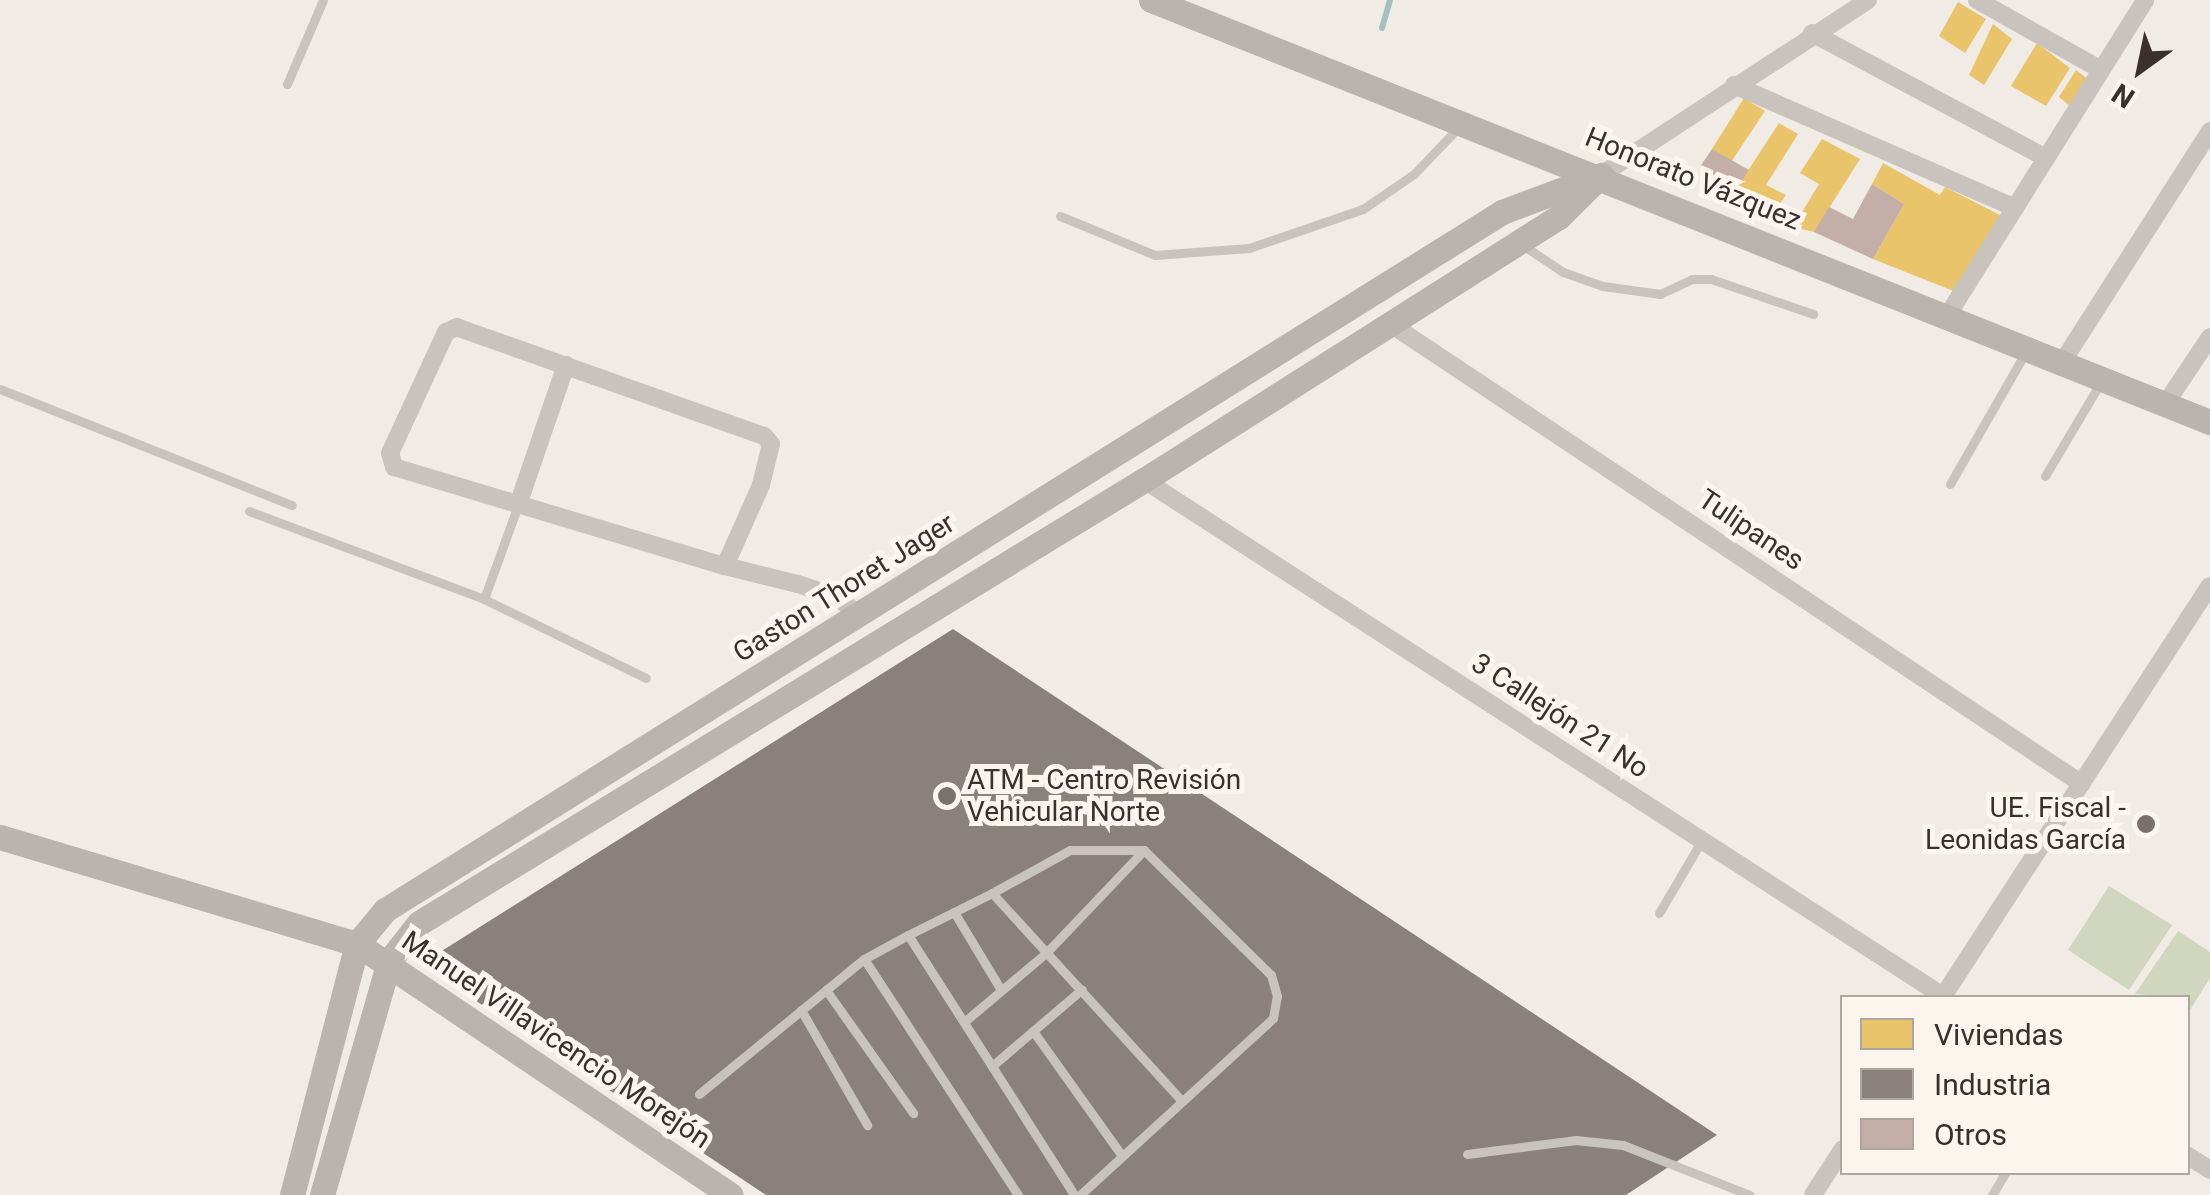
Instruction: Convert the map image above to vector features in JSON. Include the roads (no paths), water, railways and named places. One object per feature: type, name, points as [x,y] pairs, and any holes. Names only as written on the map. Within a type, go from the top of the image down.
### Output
[{"type":"street","name":"Honorato Vázquez","points":[[1151,0],[1949,313],[2210,422]]},
{"type":"street","name":"Gaston Thoret Jager","points":[[322,1195],[390,961],[420,923],[1144,480],[1560,217],[1601,175],[1812,33],[1868,0]]},
{"type":"street","points":[[1977,0],[2101,70]]},
{"type":"street","points":[[1949,313],[2145,0]]},
{"type":"street","points":[[1812,33],[2046,158]]},
{"type":"street","points":[[1734,85],[2015,208]]},
{"type":"street","points":[[2063,361],[2210,131]]},
{"type":"street","name":"Gaston Thoret Jager","points":[[356,944],[402,897],[1502,212],[1601,175]]},
{"type":"street","name":"Tulipanes","points":[[1389,322],[2082,784]]},
{"type":"street","points":[[725,566],[771,444],[566,365],[452,328],[390,453],[394,466],[725,566],[838,598],[858,615]]},
{"type":"street","points":[[2166,404],[2210,336]]},
{"type":"street","points":[[519,502],[566,365]]},
{"type":"street","name":"3 Callejón 21 No","points":[[1144,480],[1941,995]]},
{"type":"street","points":[[1945,995],[2210,586]]},
{"type":"street","name":"Manuel Villavicencio Morejón","points":[[0,837],[356,944],[390,961],[731,1195]]},
{"type":"street","points":[[292,1195],[356,944]]},
{"type":"street","points":[[1814,1195],[1840,1153]]},
{"type":"lane","points":[[288,84],[323,0]]},
{"type":"lane","points":[[1060,216],[1156,255],[1249,248],[1363,209],[1414,174],[1464,122]]},
{"type":"lane","points":[[1518,242],[1563,272],[1602,286],[1660,294],[1692,278],[1711,279],[1813,314]]},
{"type":"lane","points":[[1950,484],[2029,346]]},
{"type":"lane","points":[[2044,476],[2103,378]]},
{"type":"lane","points":[[0,389],[292,505]]},
{"type":"lane","points":[[484,599],[519,502]]},
{"type":"lane","points":[[250,510],[484,599],[646,678]]},
{"type":"lane","points":[[1659,913],[1702,840]]},
{"type":"lane","points":[[699,1094],[864,959],[908,935],[992,893],[1070,850],[1144,850],[1271,975],[1277,996],[1273,1018],[1077,1195],[908,935]]},
{"type":"lane","points":[[964,1022],[1046,954],[1144,850]]},
{"type":"lane","points":[[992,893],[1182,1101]]},
{"type":"lane","points":[[954,912],[1001,990]]},
{"type":"lane","points":[[864,959],[1018,1195]]},
{"type":"lane","points":[[992,1066],[1082,989]]},
{"type":"lane","points":[[826,990],[913,1113]]},
{"type":"lane","points":[[801,1010],[867,1125]]},
{"type":"lane","points":[[1033,1032],[1122,1156]]},
{"type":"lane","points":[[1467,1154],[1576,1140],[1623,1146],[1750,1195]]},
{"type":"waterway","points":[[1382,28],[1390,0]]},
{"type":"place","name":"ATM - Centro Revisión Vehicular Norte","points":[[947,796]]},
{"type":"place","name":"UE. Fiscal - Leonidas García","points":[[2146,824]]}]
